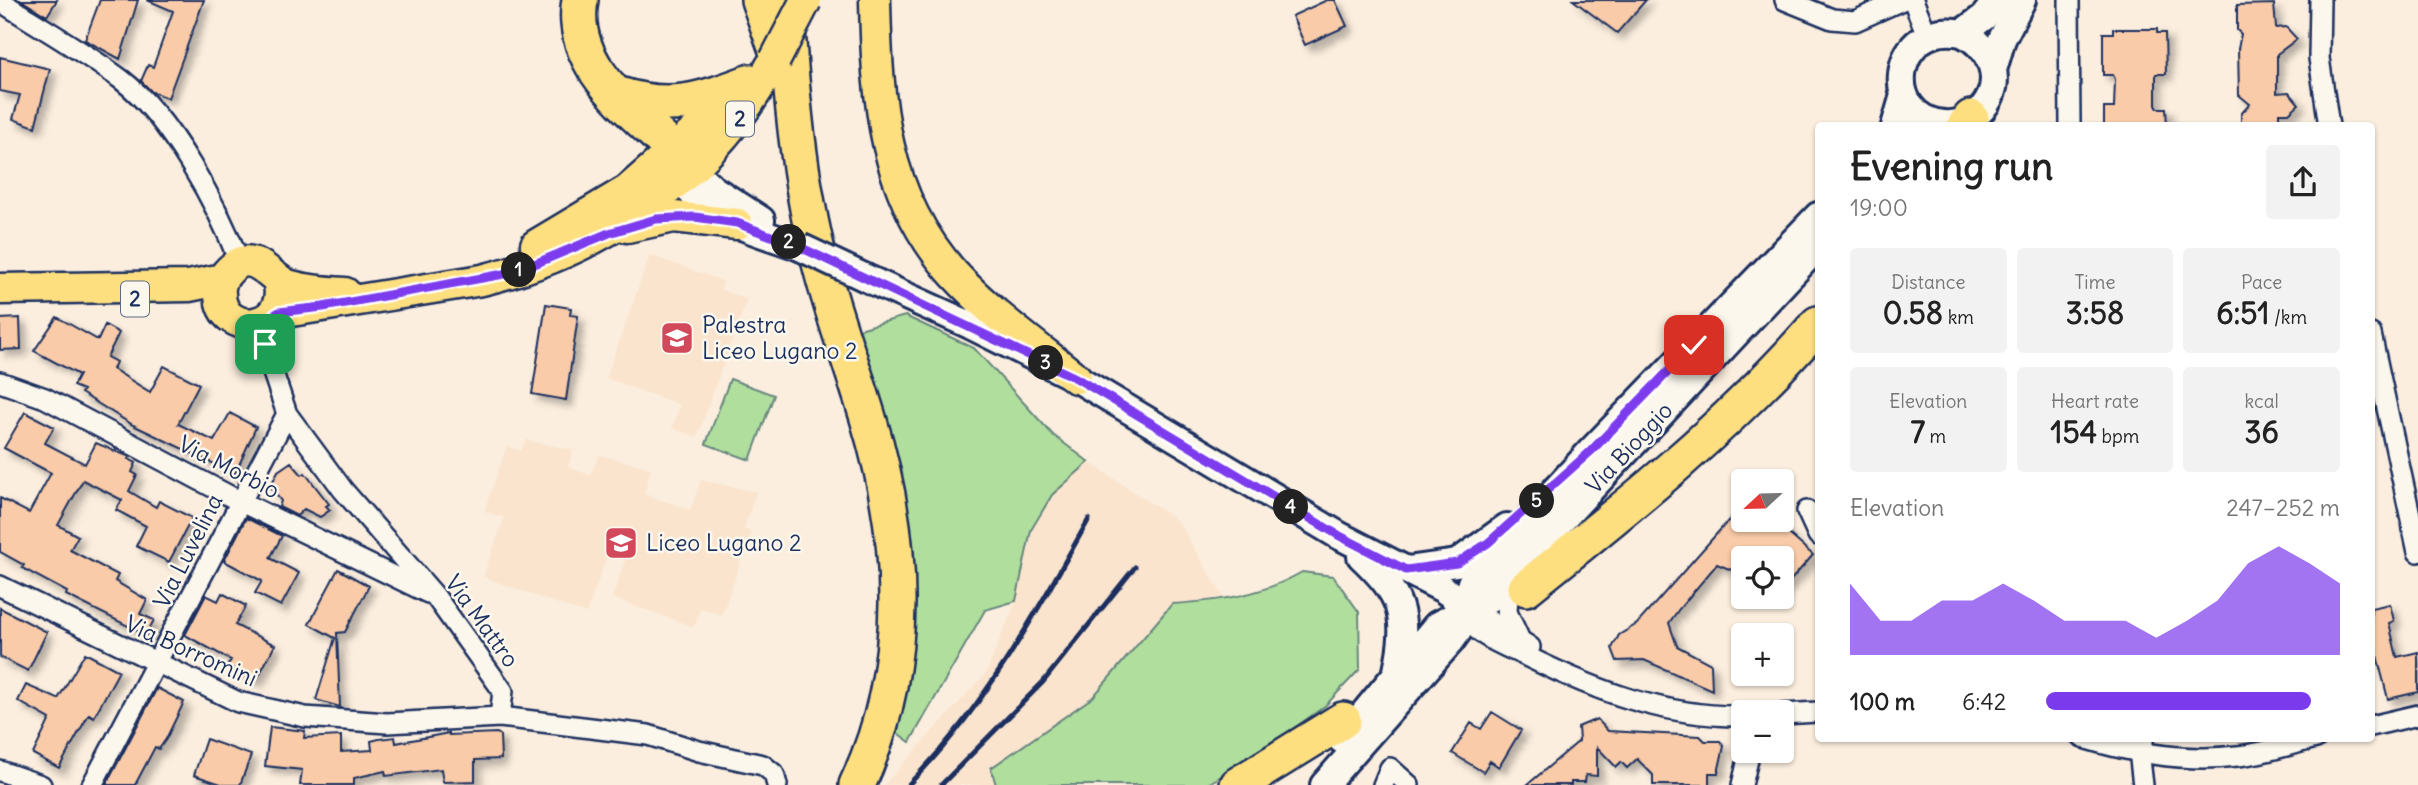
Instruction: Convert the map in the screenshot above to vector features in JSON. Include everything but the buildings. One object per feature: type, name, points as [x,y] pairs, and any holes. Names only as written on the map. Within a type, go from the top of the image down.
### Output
[{"type":"highway","points":[[580,0],[578,22],[584,49],[597,72],[683,166]]},
{"type":"highway","points":[[759,0],[772,77],[801,166],[821,267],[869,419],[895,537],[898,591],[894,657],[872,748],[857,785]]},
{"type":"highway","points":[[772,77],[785,0]]},
{"type":"highway","points":[[617,94],[635,101],[670,105],[695,102],[772,77]]},
{"type":"highway","points":[[1517,582],[1694,450],[1761,386],[1815,327]]},
{"type":"highway","points":[[1238,785],[1343,720]]},
{"type":"main road","name":"2","points":[[47,288],[252,317],[515,272],[591,240],[746,111],[772,77],[806,0]]},
{"type":"main road","points":[[875,0],[880,110],[893,164],[914,216],[941,257],[980,300],[1076,378]]},
{"type":"main road","points":[[1962,33],[1983,17],[1997,0]]},
{"type":"main road","points":[[1953,122],[1987,102],[1992,92],[1993,70],[2002,39],[2022,0]]},
{"type":"main road","points":[[1945,122],[1923,118],[1912,108],[1904,95],[1901,81],[1907,54],[1927,36],[1950,31],[1962,33],[1982,47],[1993,70]]},
{"type":"main road","points":[[1896,122],[1904,95]]},
{"type":"main road","name":"2","points":[[451,285],[570,228],[628,190],[683,166]]},
{"type":"main road","points":[[683,166],[800,247]]},
{"type":"main road","points":[[683,166],[698,202],[737,223],[800,247],[970,325],[1076,378],[1338,535],[1454,597],[1463,612]]},
{"type":"main road","points":[[591,240],[628,226],[674,217],[737,223]]},
{"type":"main road","name":"Via Bioggio","points":[[1324,785],[1450,642],[1458,631],[1471,583],[1591,451],[1815,219]]},
{"type":"main road","name":"Via Bioggio","points":[[1306,785],[1437,625],[1517,582],[1815,249]]},
{"type":"main road","points":[[249,262],[266,267],[278,280],[281,298],[252,317],[220,299],[231,271],[249,262]]},
{"type":"main road","name":"2","points":[[0,289],[189,286],[231,271]]},
{"type":"main road","name":"2","points":[[278,280],[310,290],[377,296]]},
{"type":"main road","points":[[1406,570],[1441,567],[1470,555],[1529,509],[1591,451]]},
{"type":"main road","points":[[1338,535],[1440,606],[1463,612]]},
{"type":"main road","points":[[1338,535],[1389,583],[1401,615],[1403,634],[1397,673]]},
{"type":"street","points":[[1785,0],[1832,19],[1855,21],[1902,0]]},
{"type":"street","points":[[1913,0],[1927,36]]},
{"type":"street","points":[[2069,0],[2070,122]]},
{"type":"street","points":[[2320,0],[2319,58],[2328,122]]},
{"type":"street","points":[[0,1],[124,81],[138,97],[193,168],[225,227],[231,271]]},
{"type":"street","name":"Via Mattro","points":[[252,317],[287,414],[343,490],[435,596],[503,691],[500,717]]},
{"type":"street","points":[[2375,353],[2418,552]]},
{"type":"street","name":"Via Morbio","points":[[0,382],[45,398],[241,502],[435,596]]},
{"type":"street","name":"Via Luvelina","points":[[92,785],[287,414]]},
{"type":"street","points":[[1807,512],[1815,529]]},
{"type":"street","points":[[1517,582],[1507,612],[1522,642]]},
{"type":"street","name":"Via Borromini","points":[[0,586],[156,665],[238,702],[305,717],[387,723],[500,717]]},
{"type":"street","points":[[1463,612],[1482,615],[1576,681]]},
{"type":"street","points":[[1463,612],[1477,631],[1576,681],[1655,708],[1731,715]]},
{"type":"street","points":[[1794,713],[1815,712]]},
{"type":"street","points":[[2375,725],[2418,715]]},
{"type":"street","points":[[500,717],[648,735],[699,751],[763,765],[774,774],[777,785]]},
{"type":"street","points":[[2117,742],[2142,745],[2158,755],[2238,756],[2299,742]]},
{"type":"street","points":[[2142,745],[2143,785]]},
{"type":"street","points":[[1742,785],[1747,763]]},
{"type":"street","points":[[0,771],[41,785]]},
{"type":"street","points":[[1386,777],[1409,785]]},
{"type":"shaded area","name":"Palestra Liceo Lugano 2","points":[[650,255],[723,281],[721,290],[747,299],[697,437],[672,428],[680,405],[606,378]]},
{"type":"shaded area","name":"Liceo Lugano 2","points":[[526,440],[573,450],[568,467],[590,475],[599,455],[651,468],[644,494],[690,510],[701,480],[756,492],[744,529],[751,532],[722,615],[701,608],[694,627],[612,598],[625,560],[608,554],[586,614],[483,577],[504,518],[484,511],[507,446],[521,451]]},
{"type":"shaded area","points":[[1089,462],[1178,521],[1226,601],[1171,604],[1093,697],[991,768],[996,785],[884,785],[986,673],[1016,601],[1031,530],[1052,495]]},
{"type":"green space","points":[[905,316],[974,348],[1053,435],[1089,462],[1052,495],[1031,530],[1016,601],[985,610],[910,742],[892,729],[913,615],[856,330]]},
{"type":"green space","points":[[730,379],[774,395],[750,460],[706,444]]},
{"type":"green space","points":[[1302,572],[1333,576],[1359,612],[1360,669],[1325,706],[1252,758],[1206,785],[996,785],[991,768],[1093,697],[1172,604],[1239,596],[1271,587]]},
{"type":"railway","points":[[908,785],[935,756],[985,692],[1029,624],[1089,519]]},
{"type":"railway","points":[[941,785],[1043,682],[1135,567]]},
{"type":"place","name":"Palestra Liceo Lugano 2","points":[[677,338]]},
{"type":"place","name":"Liceo Lugano 2","points":[[621,543]]},
{"type":"route","points":[[265,344],[266,320],[273,314],[515,272],[609,233],[656,219],[695,217],[737,223],[800,247],[970,325],[1076,378],[1338,535],[1406,570],[1457,563],[1488,543],[1591,451],[1694,345]]}]
